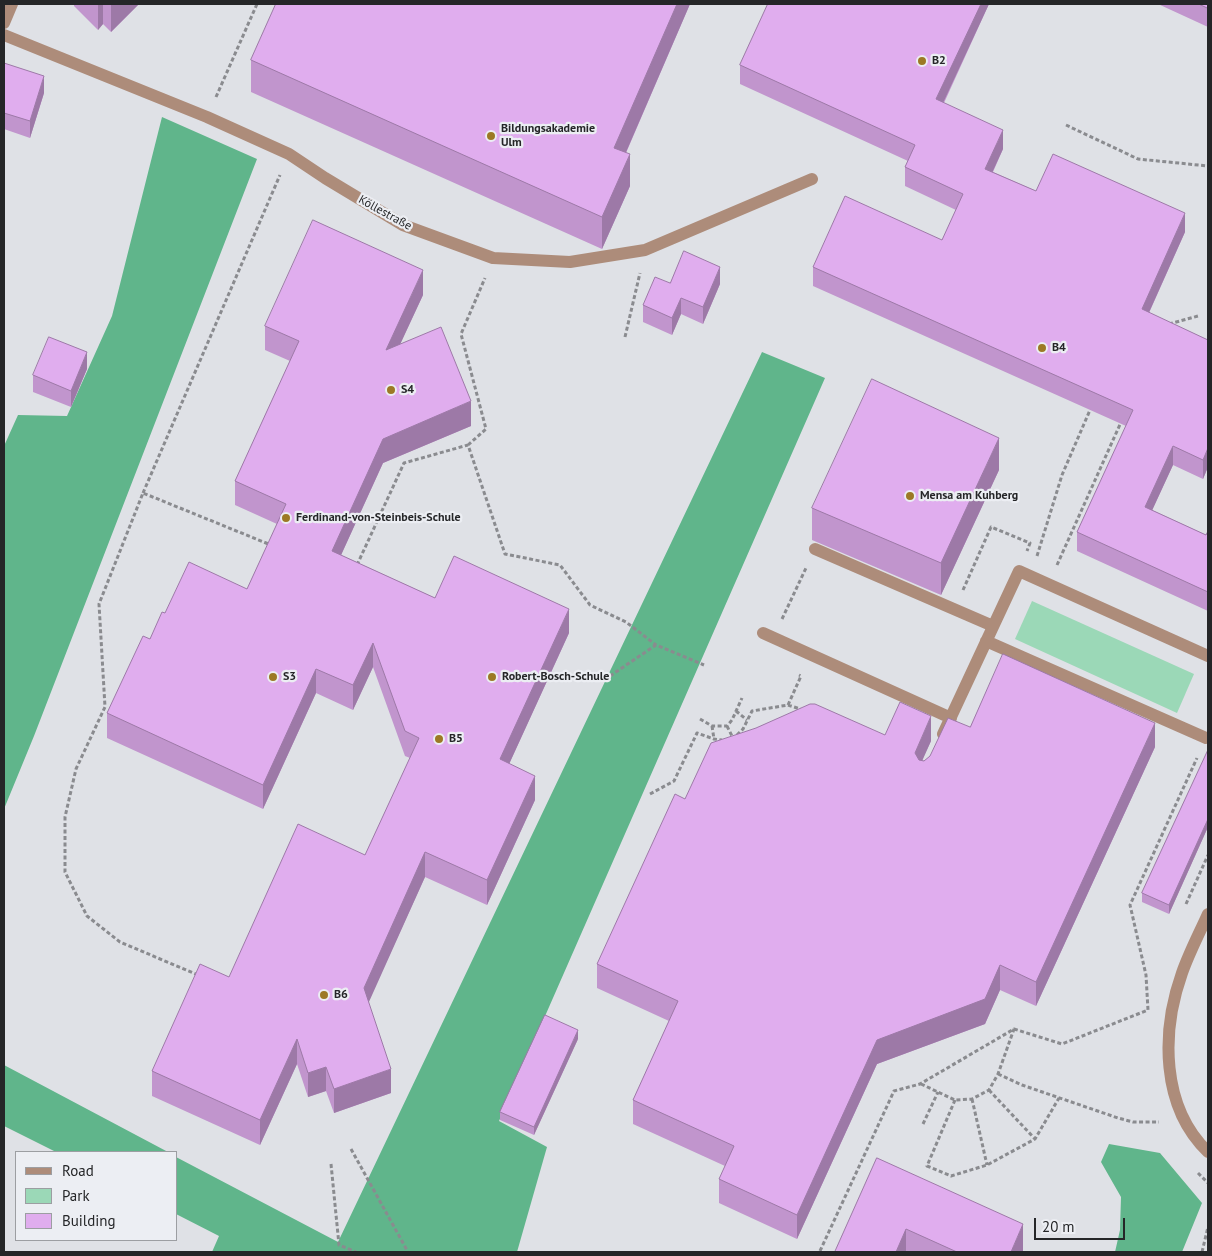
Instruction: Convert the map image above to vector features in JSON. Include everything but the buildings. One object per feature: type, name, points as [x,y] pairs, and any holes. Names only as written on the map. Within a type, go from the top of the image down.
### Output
[{"type":"street","points":[[4,23],[12,4]]},
{"type":"street","name":"Köllestraße","points":[[4,35],[207,117],[289,154],[403,225],[493,258],[570,262],[645,250],[812,179]]},
{"type":"street","points":[[814,549],[955,608],[993,626]]},
{"type":"street","points":[[938,745],[1019,570],[1208,656]]},
{"type":"street","points":[[763,633],[951,718]]},
{"type":"street","points":[[986,641],[1206,738]]},
{"type":"street","points":[[1208,914],[1182,973],[1174,1000],[1170,1024],[1169,1050],[1174,1098],[1184,1121],[1198,1142],[1208,1152]]},
{"type":"path","points":[[207,117],[257,4]]},
{"type":"path","points":[[1066,125],[1138,158],[1208,166]]},
{"type":"path","points":[[206,979],[120,942],[87,916],[65,872],[65,817],[76,769],[105,708],[99,604],[143,493],[289,154]]},
{"type":"path","points":[[625,337],[645,250]]},
{"type":"path","points":[[356,569],[404,463],[468,445],[486,429],[461,334],[493,258]]},
{"type":"path","points":[[1164,326],[1198,316]]},
{"type":"path","points":[[1031,576],[1062,475],[1090,410]]},
{"type":"path","points":[[1049,584],[1125,414]]},
{"type":"path","points":[[468,445],[505,554],[560,565],[590,605],[626,622],[656,645],[704,665]]},
{"type":"path","points":[[143,493],[279,549]]},
{"type":"path","points":[[1078,519],[1084,521]]},
{"type":"path","points":[[955,608],[991,527],[1030,543],[1019,570]]},
{"type":"path","points":[[780,624],[814,549]]},
{"type":"path","points":[[610,676],[656,645]]},
{"type":"path","points":[[788,705],[801,676]]},
{"type":"path","points":[[727,726],[742,698]]},
{"type":"path","points":[[650,794],[674,781],[697,733],[727,741],[733,739],[743,729],[752,711],[788,705],[804,710]]},
{"type":"path","points":[[736,711],[747,720]]},
{"type":"path","points":[[700,719],[712,726],[727,726]]},
{"type":"path","points":[[712,726],[714,739]]},
{"type":"path","points":[[727,726],[733,739]]},
{"type":"path","points":[[738,734],[747,738]]},
{"type":"path","points":[[820,1251],[894,1091],[920,1084],[1014,1029],[1062,1044],[1148,1010],[1146,975],[1130,905],[1206,738]]},
{"type":"path","points":[[920,1084],[956,1100],[972,1099],[989,1090],[998,1074],[1014,1029]]},
{"type":"path","points":[[998,1074],[1022,1085],[1118,1118],[1132,1122],[1159,1122]]},
{"type":"path","points":[[989,1090],[1035,1139]]},
{"type":"path","points":[[923,1124],[938,1092]]},
{"type":"path","points":[[956,1100],[927,1166],[951,1176],[987,1165],[1035,1139],[1059,1098]]},
{"type":"path","points":[[972,1099],[987,1165]]},
{"type":"path","points":[[351,1150],[408,1252]]},
{"type":"path","points":[[331,1164],[339,1245],[356,1252]]},
{"type":"path","points":[[1202,1252],[1208,1227]]},
{"type":"green space","points":[[162,117],[257,159],[4,809],[4,446],[18,415],[67,416],[112,316]]},
{"type":"green space","points":[[762,352],[825,378],[499,1121],[547,1147],[517,1252],[212,1252],[219,1236],[178,1215],[178,1158],[338,1242]]},
{"type":"green space","points":[[1032,601],[1194,674],[1177,713],[1015,639]]},
{"type":"green space","points":[[4,1065],[166,1151],[54,1151],[4,1126]]},
{"type":"green space","points":[[1109,1144],[1160,1153],[1202,1203],[1182,1252],[1115,1252],[1120,1230],[1121,1197],[1101,1162]]},
{"type":"place","name":"B2","points":[[922,61]]},
{"type":"place","name":"Bildungsakademie Ulm","points":[[491,136]]},
{"type":"place","name":"B4","points":[[1042,348]]},
{"type":"place","name":"S4","points":[[391,390]]},
{"type":"place","name":"Mensa am Kuhberg","points":[[910,496]]},
{"type":"place","name":"Ferdinand-von-Steinbeis-Schule","points":[[286,518]]},
{"type":"place","name":"S3","points":[[273,677]]},
{"type":"place","name":"Robert-Bosch-Schule","points":[[492,677]]},
{"type":"place","name":"B5","points":[[439,739]]},
{"type":"place","name":"B6","points":[[324,995]]}]
